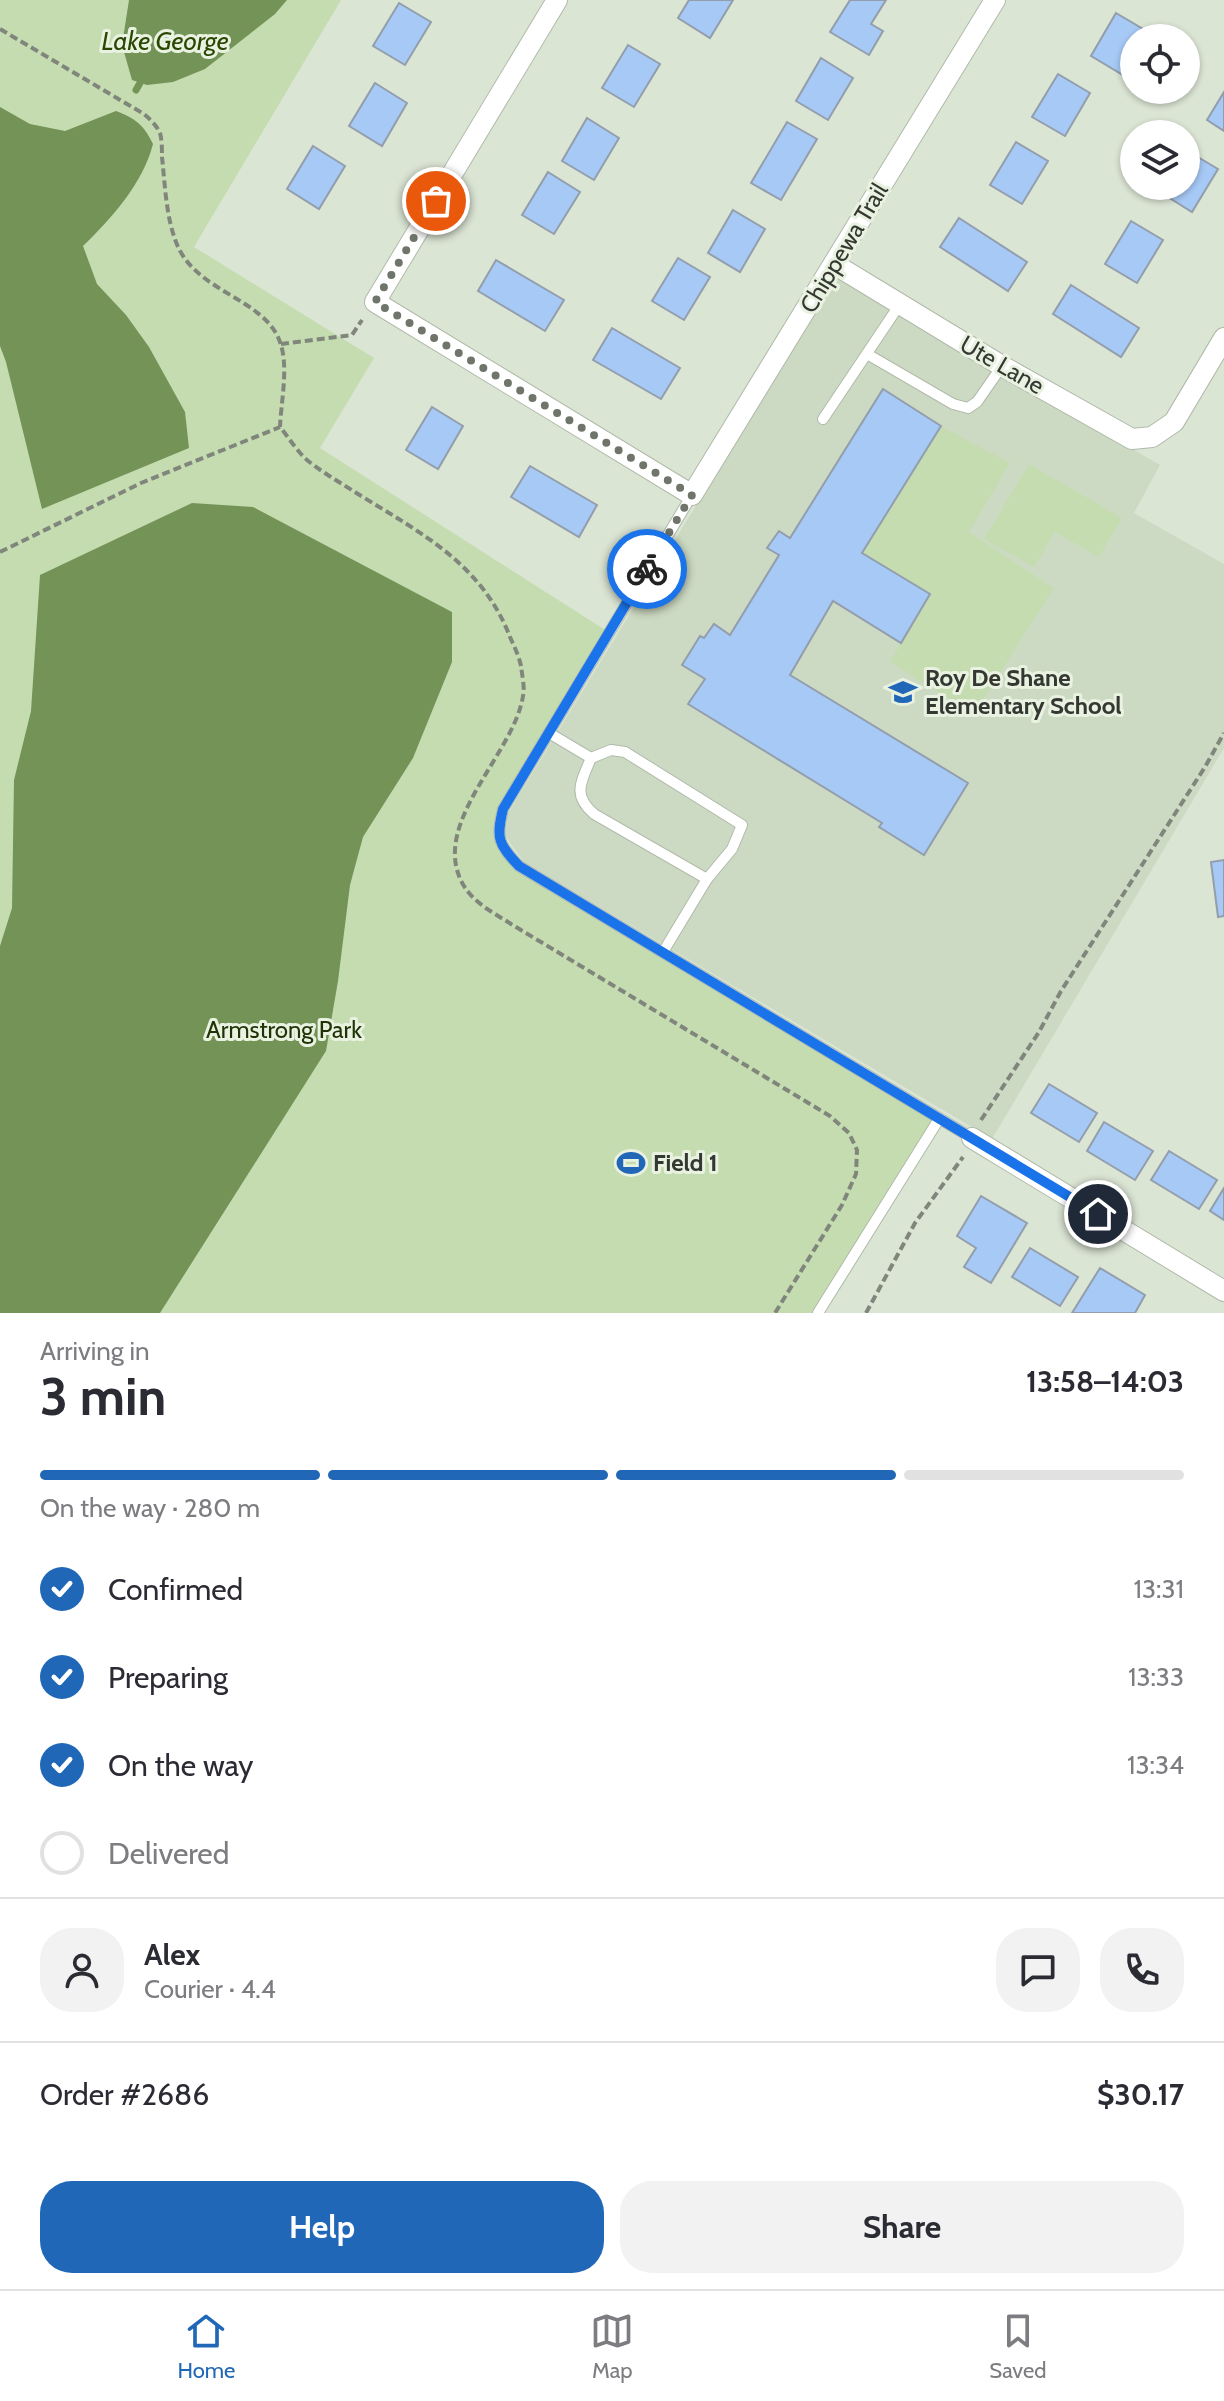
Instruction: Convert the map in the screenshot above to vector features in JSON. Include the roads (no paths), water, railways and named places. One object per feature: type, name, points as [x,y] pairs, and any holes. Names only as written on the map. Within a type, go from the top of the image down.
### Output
[{"type":"street","points":[[557,0],[375,302],[692,495]]},
{"type":"street","name":"Chippewa Trail","points":[[692,495],[995,0]]},
{"type":"street","name":"Ute Lane","points":[[834,264],[1002,366],[1132,439],[1152,437],[1174,422],[1224,338]]},
{"type":"street","points":[[972,1138],[1224,1291]]},
{"type":"lane","points":[[823,419],[900,304]]},
{"type":"lane","points":[[867,354],[953,404],[968,408],[977,402],[1002,366]]},
{"type":"lane","points":[[692,495],[503,809],[498,831],[505,851],[519,866],[972,1138]]},
{"type":"lane","points":[[549,733],[591,758]]},
{"type":"lane","points":[[663,952],[707,879],[732,849],[742,825],[625,752],[611,750],[591,758],[580,792],[583,804],[594,814],[707,879]]},
{"type":"lane","points":[[818,1313],[939,1119]]},
{"type":"water","name":"Lake George","points":[[129,0],[287,0],[275,14],[205,69],[173,82],[147,85],[132,80],[122,45]]},
{"type":"water","points":[[0,107],[30,124],[65,131],[116,111],[129,116],[150,137],[153,144],[134,186],[105,224],[83,246],[97,284],[126,315],[149,347],[185,412],[189,448],[42,509],[0,346]]},
{"type":"water","points":[[192,503],[253,507],[452,612],[452,662],[413,758],[363,837],[350,885],[326,1051],[160,1313],[0,1313],[0,946],[12,908],[14,780],[31,711],[40,575]]},
{"type":"waterway","points":[[136,90],[140,83]]},
{"type":"place","name":"Roy De Shane Elementary School","points":[[903,692]]},
{"type":"place","name":"Field 1","points":[[631,1163]]},
{"type":"park label","name":"Armstrong Park","points":[[284,1030]]}]
